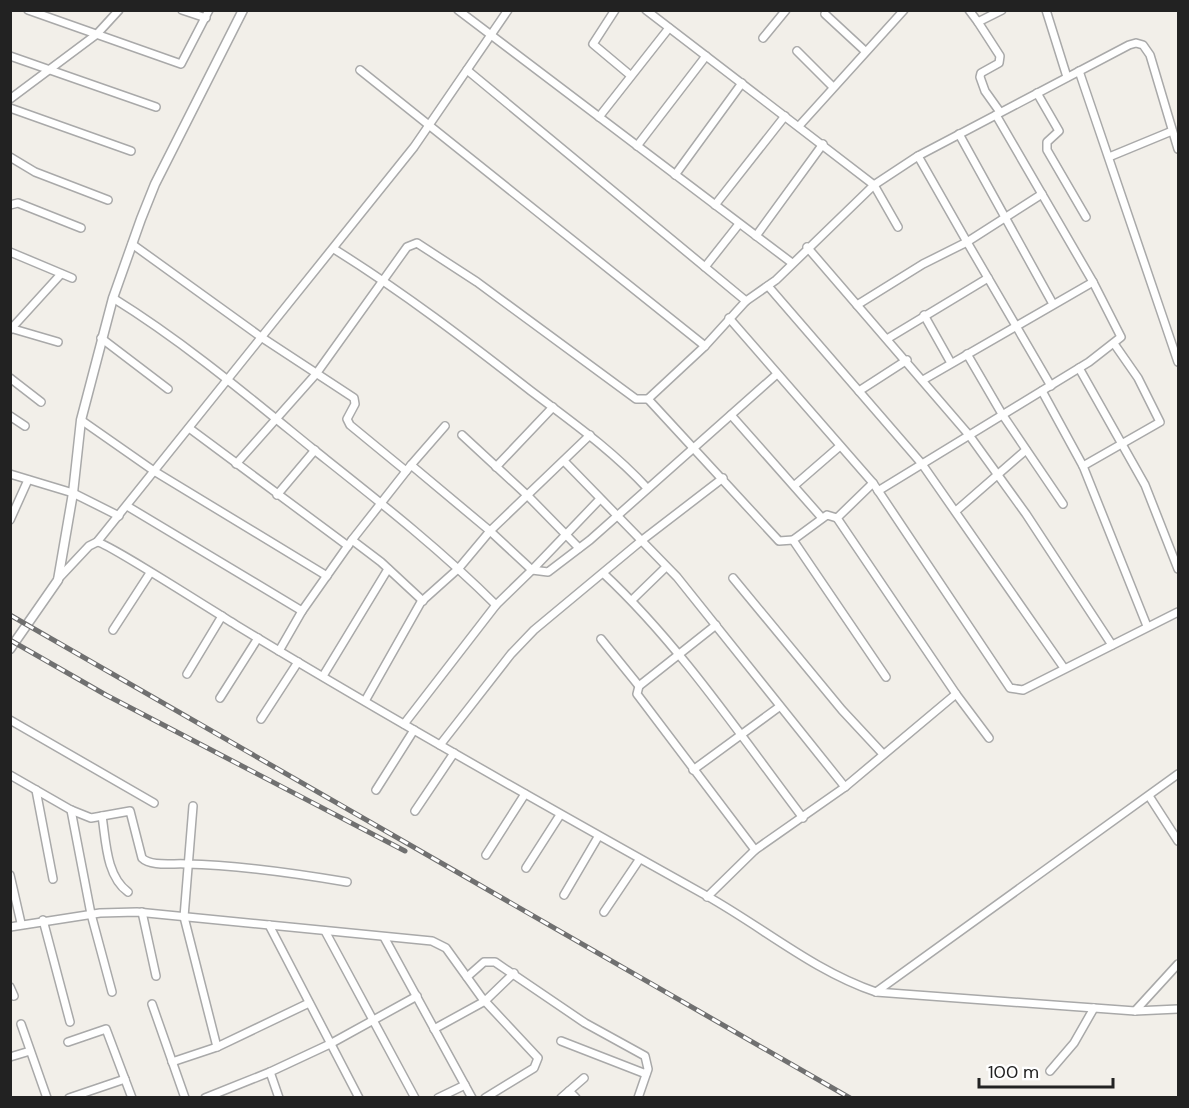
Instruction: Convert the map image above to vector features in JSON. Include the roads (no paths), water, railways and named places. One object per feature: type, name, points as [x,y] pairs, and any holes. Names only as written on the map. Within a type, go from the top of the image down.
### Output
[{"type":"street","points":[[28,10],[181,64],[209,10]]},
{"type":"street","points":[[10,99],[97,34],[119,10]]},
{"type":"street","points":[[182,10],[206,18]]},
{"type":"street","points":[[58,580],[73,493],[81,420],[113,298],[155,184],[243,10]]},
{"type":"street","points":[[458,10],[792,263]]},
{"type":"street","points":[[10,649],[58,580],[89,546],[97,542],[119,516],[334,249],[428,126],[508,10]]},
{"type":"street","points":[[615,10],[593,44],[630,75]]},
{"type":"street","points":[[646,10],[874,185],[898,227]]},
{"type":"street","points":[[763,38],[786,10]]},
{"type":"street","points":[[878,491],[1051,386],[1120,340],[1121,334],[1093,282],[985,91],[980,77],[981,73],[999,63],[1000,56],[969,10]]},
{"type":"street","points":[[978,22],[1002,10]]},
{"type":"street","points":[[1046,10],[1067,77]]},
{"type":"street","points":[[799,126],[899,12]]},
{"type":"street","points":[[825,14],[866,51]]},
{"type":"street","points":[[599,117],[669,28]]},
{"type":"street","points":[[236,464],[316,374],[407,247],[417,243],[423,245],[636,399],[648,399],[705,346],[746,301],[768,286],[874,185],[918,156],[1129,45],[1136,43],[1143,45],[1150,55],[1179,149]]},
{"type":"street","points":[[797,51],[832,86]]},
{"type":"street","points":[[10,56],[156,107]]},
{"type":"street","points":[[637,146],[706,56]]},
{"type":"street","points":[[360,70],[705,346]]},
{"type":"street","points":[[467,70],[746,301]]},
{"type":"street","points":[[1079,71],[1179,362]]},
{"type":"street","points":[[675,175],[742,83]]},
{"type":"street","points":[[1037,93],[1059,131],[1058,135],[1047,142],[1047,150],[1086,217]]},
{"type":"street","points":[[10,108],[131,151]]},
{"type":"street","points":[[715,206],[785,116]]},
{"type":"street","points":[[1109,157],[1172,131]]},
{"type":"street","points":[[959,134],[1007,217],[1053,304]]},
{"type":"street","points":[[756,236],[823,144]]},
{"type":"street","points":[[918,156],[1051,386]]},
{"type":"street","points":[[10,157],[27,168],[108,200]]},
{"type":"street","points":[[857,305],[923,264],[968,242],[1042,194]]},
{"type":"street","points":[[10,205],[15,202],[81,228]]},
{"type":"street","points":[[705,267],[739,224]]},
{"type":"street","points":[[132,244],[261,337],[354,398],[355,404],[347,419],[350,425],[490,531],[531,570],[548,572],[579,548],[777,374]]},
{"type":"street","points":[[807,247],[907,360],[969,435],[1112,645]]},
{"type":"street","points":[[334,249],[384,280],[590,435],[627,465],[647,488]]},
{"type":"street","points":[[10,252],[72,278]]},
{"type":"street","points":[[58,342],[11,329],[61,274]]},
{"type":"street","points":[[887,339],[988,278]]},
{"type":"street","points":[[923,380],[1093,282]]},
{"type":"street","points":[[768,286],[922,464],[1064,668]]},
{"type":"street","points":[[113,298],[149,321],[276,418],[459,568],[496,605]]},
{"type":"street","points":[[924,315],[951,363]]},
{"type":"street","points":[[729,318],[873,483],[1010,688],[1023,690],[1179,612]]},
{"type":"street","points":[[101,338],[168,389]]},
{"type":"street","points":[[1083,466],[1159,425],[1160,420],[1138,378],[1115,345]]},
{"type":"street","points":[[967,354],[1002,414],[1063,504]]},
{"type":"street","points":[[859,391],[907,360]]},
{"type":"street","points":[[1079,368],[1145,485],[1179,569]]},
{"type":"street","points":[[10,378],[41,402]]},
{"type":"street","points":[[1042,391],[1083,466],[1148,627]]},
{"type":"street","points":[[648,399],[723,478],[779,542],[793,540],[829,515],[837,518],[956,694],[989,738]]},
{"type":"street","points":[[496,467],[553,407]]},
{"type":"street","points":[[731,415],[822,518]]},
{"type":"street","points":[[10,416],[25,426]]},
{"type":"street","points":[[81,420],[154,471],[327,576]]},
{"type":"street","points":[[279,651],[302,610],[350,543],[445,426]]},
{"type":"street","points":[[189,429],[277,495],[388,569],[423,601]]},
{"type":"street","points":[[462,435],[528,496],[579,548]]},
{"type":"street","points":[[365,701],[423,601],[459,568],[490,531],[590,435]]},
{"type":"street","points":[[795,485],[840,446]]},
{"type":"street","points":[[277,495],[315,450]]},
{"type":"street","points":[[956,512],[1026,450]]},
{"type":"street","points":[[564,460],[666,567],[716,625],[844,787]]},
{"type":"street","points":[[10,474],[64,489],[119,516]]},
{"type":"street","points":[[440,744],[511,654],[555,612],[604,574],[641,541],[723,478]]},
{"type":"street","points":[[10,519],[28,480]]},
{"type":"street","points":[[837,518],[873,483]]},
{"type":"street","points":[[404,724],[496,605],[600,500]]},
{"type":"street","points":[[127,506],[302,610]]},
{"type":"street","points":[[793,540],[886,677]]},
{"type":"street","points":[[97,542],[108,545],[279,651],[598,837],[707,897],[838,977],[876,992],[1135,1011],[1179,1009]]},
{"type":"street","points":[[633,600],[666,567]]},
{"type":"street","points":[[323,676],[388,569]]},
{"type":"street","points":[[113,630],[150,573]]},
{"type":"street","points":[[604,574],[633,600],[803,818]]},
{"type":"street","points":[[733,578],[842,710],[883,754]]},
{"type":"street","points":[[187,674],[222,616]]},
{"type":"street","points":[[639,686],[716,625]]},
{"type":"street","points":[[220,698],[258,638]]},
{"type":"street","points":[[601,639],[639,686],[638,697],[755,850]]},
{"type":"street","points":[[261,719],[298,662]]},
{"type":"street","points":[[707,897],[755,850],[844,787],[956,694]]},
{"type":"street","points":[[693,770],[779,707]]},
{"type":"street","points":[[10,720],[154,803]]},
{"type":"street","points":[[376,790],[414,730]]},
{"type":"street","points":[[415,812],[454,753]]},
{"type":"street","points":[[876,992],[1179,774]]},
{"type":"street","points":[[10,776],[71,810],[91,818],[130,811],[145,862],[303,874],[347,882]]},
{"type":"street","points":[[36,790],[52,879]]},
{"type":"street","points":[[486,855],[525,794]]},
{"type":"street","points":[[1149,796],[1179,841]]},
{"type":"street","points":[[193,806],[184,916],[217,1047]]},
{"type":"street","points":[[71,810],[91,914],[112,992]]},
{"type":"street","points":[[526,868],[560,815]]},
{"type":"street","points":[[102,816],[114,877],[128,892]]},
{"type":"street","points":[[564,895],[598,837]]},
{"type":"street","points":[[604,912],[639,860]]},
{"type":"street","points":[[10,875],[21,923]]},
{"type":"street","points":[[142,912],[156,976]]},
{"type":"street","points":[[10,927],[21,923],[91,914],[142,912],[424,939],[439,944],[446,948],[485,1001],[537,1056],[539,1061],[522,1076],[485,1098]]},
{"type":"street","points":[[43,920],[70,1022]]},
{"type":"street","points":[[269,925],[359,1098]]},
{"type":"street","points":[[325,931],[415,1098]]},
{"type":"street","points":[[384,936],[472,1098]]},
{"type":"street","points":[[467,977],[489,960],[514,974],[585,1023],[645,1056],[649,1061],[638,1098]]},
{"type":"street","points":[[1135,1011],[1179,964]]},
{"type":"street","points":[[434,1029],[485,1001],[514,974]]},
{"type":"street","points":[[10,987],[14,996]]},
{"type":"street","points":[[205,1098],[270,1072],[330,1044],[417,996]]},
{"type":"street","points":[[172,1062],[217,1047],[309,1003]]},
{"type":"street","points":[[152,1004],[185,1098]]},
{"type":"street","points":[[1050,1071],[1074,1042],[1095,1008]]},
{"type":"street","points":[[21,1024],[47,1098]]},
{"type":"street","points":[[68,1042],[106,1029],[132,1098]]},
{"type":"street","points":[[561,1041],[646,1074]]},
{"type":"street","points":[[10,1057],[30,1051]]},
{"type":"street","points":[[270,1072],[279,1098]]},
{"type":"street","points":[[561,1098],[584,1078]]},
{"type":"street","points":[[69,1098],[125,1079]]},
{"type":"street","points":[[438,1098],[465,1085]]},
{"type":"street","points":[[569,1091],[576,1098]]},
{"type":"railway","points":[[10,615],[850,1098]]},
{"type":"railway","points":[[10,640],[106,695],[405,851]]}]
